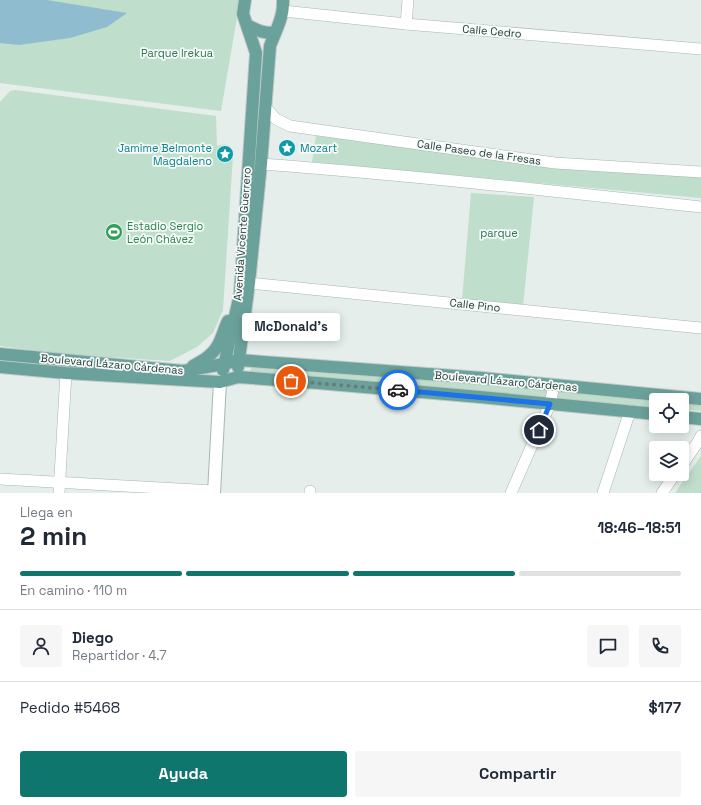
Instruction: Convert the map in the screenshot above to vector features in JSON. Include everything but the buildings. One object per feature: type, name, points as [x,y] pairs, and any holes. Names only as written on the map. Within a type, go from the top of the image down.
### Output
[{"type":"main road","name":"Avenida Vicente Guerrero","points":[[220,382],[240,294],[256,53],[243,14],[245,0]]},
{"type":"main road","name":"Avenida Vicente Guerrero","points":[[238,377],[238,360],[249,283],[261,164],[270,46],[280,22],[283,6]]},
{"type":"main road","points":[[247,25],[266,32],[275,32]]},
{"type":"main road","points":[[183,371],[199,363],[213,353],[218,346],[240,294]]},
{"type":"main road","name":"Boulevard Lázaro Cárdenas","points":[[0,354],[183,371],[238,360],[474,378],[701,399]]},
{"type":"main road","name":"Boulevard Lázaro Cárdenas","points":[[0,367],[66,373],[220,382],[238,377],[649,413]]},
{"type":"main road","points":[[689,418],[701,419]]},
{"type":"street","points":[[406,24],[408,0]]},
{"type":"street","name":"Calle Cedro","points":[[283,6],[406,24],[701,49]]},
{"type":"street","name":"Calle Paseo de la Fresas","points":[[266,107],[276,119],[290,126],[555,163],[701,172]]},
{"type":"street","points":[[261,164],[525,188],[701,207]]},
{"type":"street","name":"Calle Pino","points":[[249,283],[701,328]]},
{"type":"street","points":[[59,488],[66,373]]},
{"type":"street","name":"Avenida Vicente Guerrero","points":[[214,492],[220,382]]},
{"type":"street","points":[[511,493],[550,404],[554,385]]},
{"type":"street","points":[[604,493],[630,411]]},
{"type":"street","points":[[689,455],[701,436]]},
{"type":"street","points":[[0,480],[59,488],[214,492]]},
{"type":"street","points":[[662,493],[670,481]]},
{"type":"green space","name":"Parque Irekua","points":[[0,0],[240,0],[221,111],[0,83]]},
{"type":"green space","name":"Estadio Sergio León Chávez","points":[[15,90],[216,116],[217,146],[228,145],[233,155],[223,310],[213,333],[197,347],[170,361],[63,354],[0,346],[0,102],[10,91]]},
{"type":"green space","points":[[316,136],[701,177],[701,198],[312,162]]},
{"type":"green space","name":"parque","points":[[471,193],[534,197],[523,306],[462,300]]},
{"type":"green space","points":[[251,365],[649,397],[649,406],[250,377]]},
{"type":"green space","points":[[689,400],[701,401],[701,411],[689,410]]},
{"type":"green space","points":[[701,456],[701,493],[675,493],[683,481],[689,481],[689,473]]},
{"type":"water","points":[[0,0],[47,0],[127,13],[107,27],[70,38],[19,45],[0,43]]},
{"type":"way so far","points":[[291,381],[398,390]]},
{"type":"place","name":"Mozart","points":[[287,148]]},
{"type":"place","name":"Jamime Belmonte Magdaleno","points":[[225,154]]},
{"type":"place","name":"Estadio Sergio León Chávez","points":[[114,232]]},
{"type":"place","name":"McDonald's","points":[[291,381]]},
{"type":"route","points":[[398,390],[550,404],[539,430]]}]
